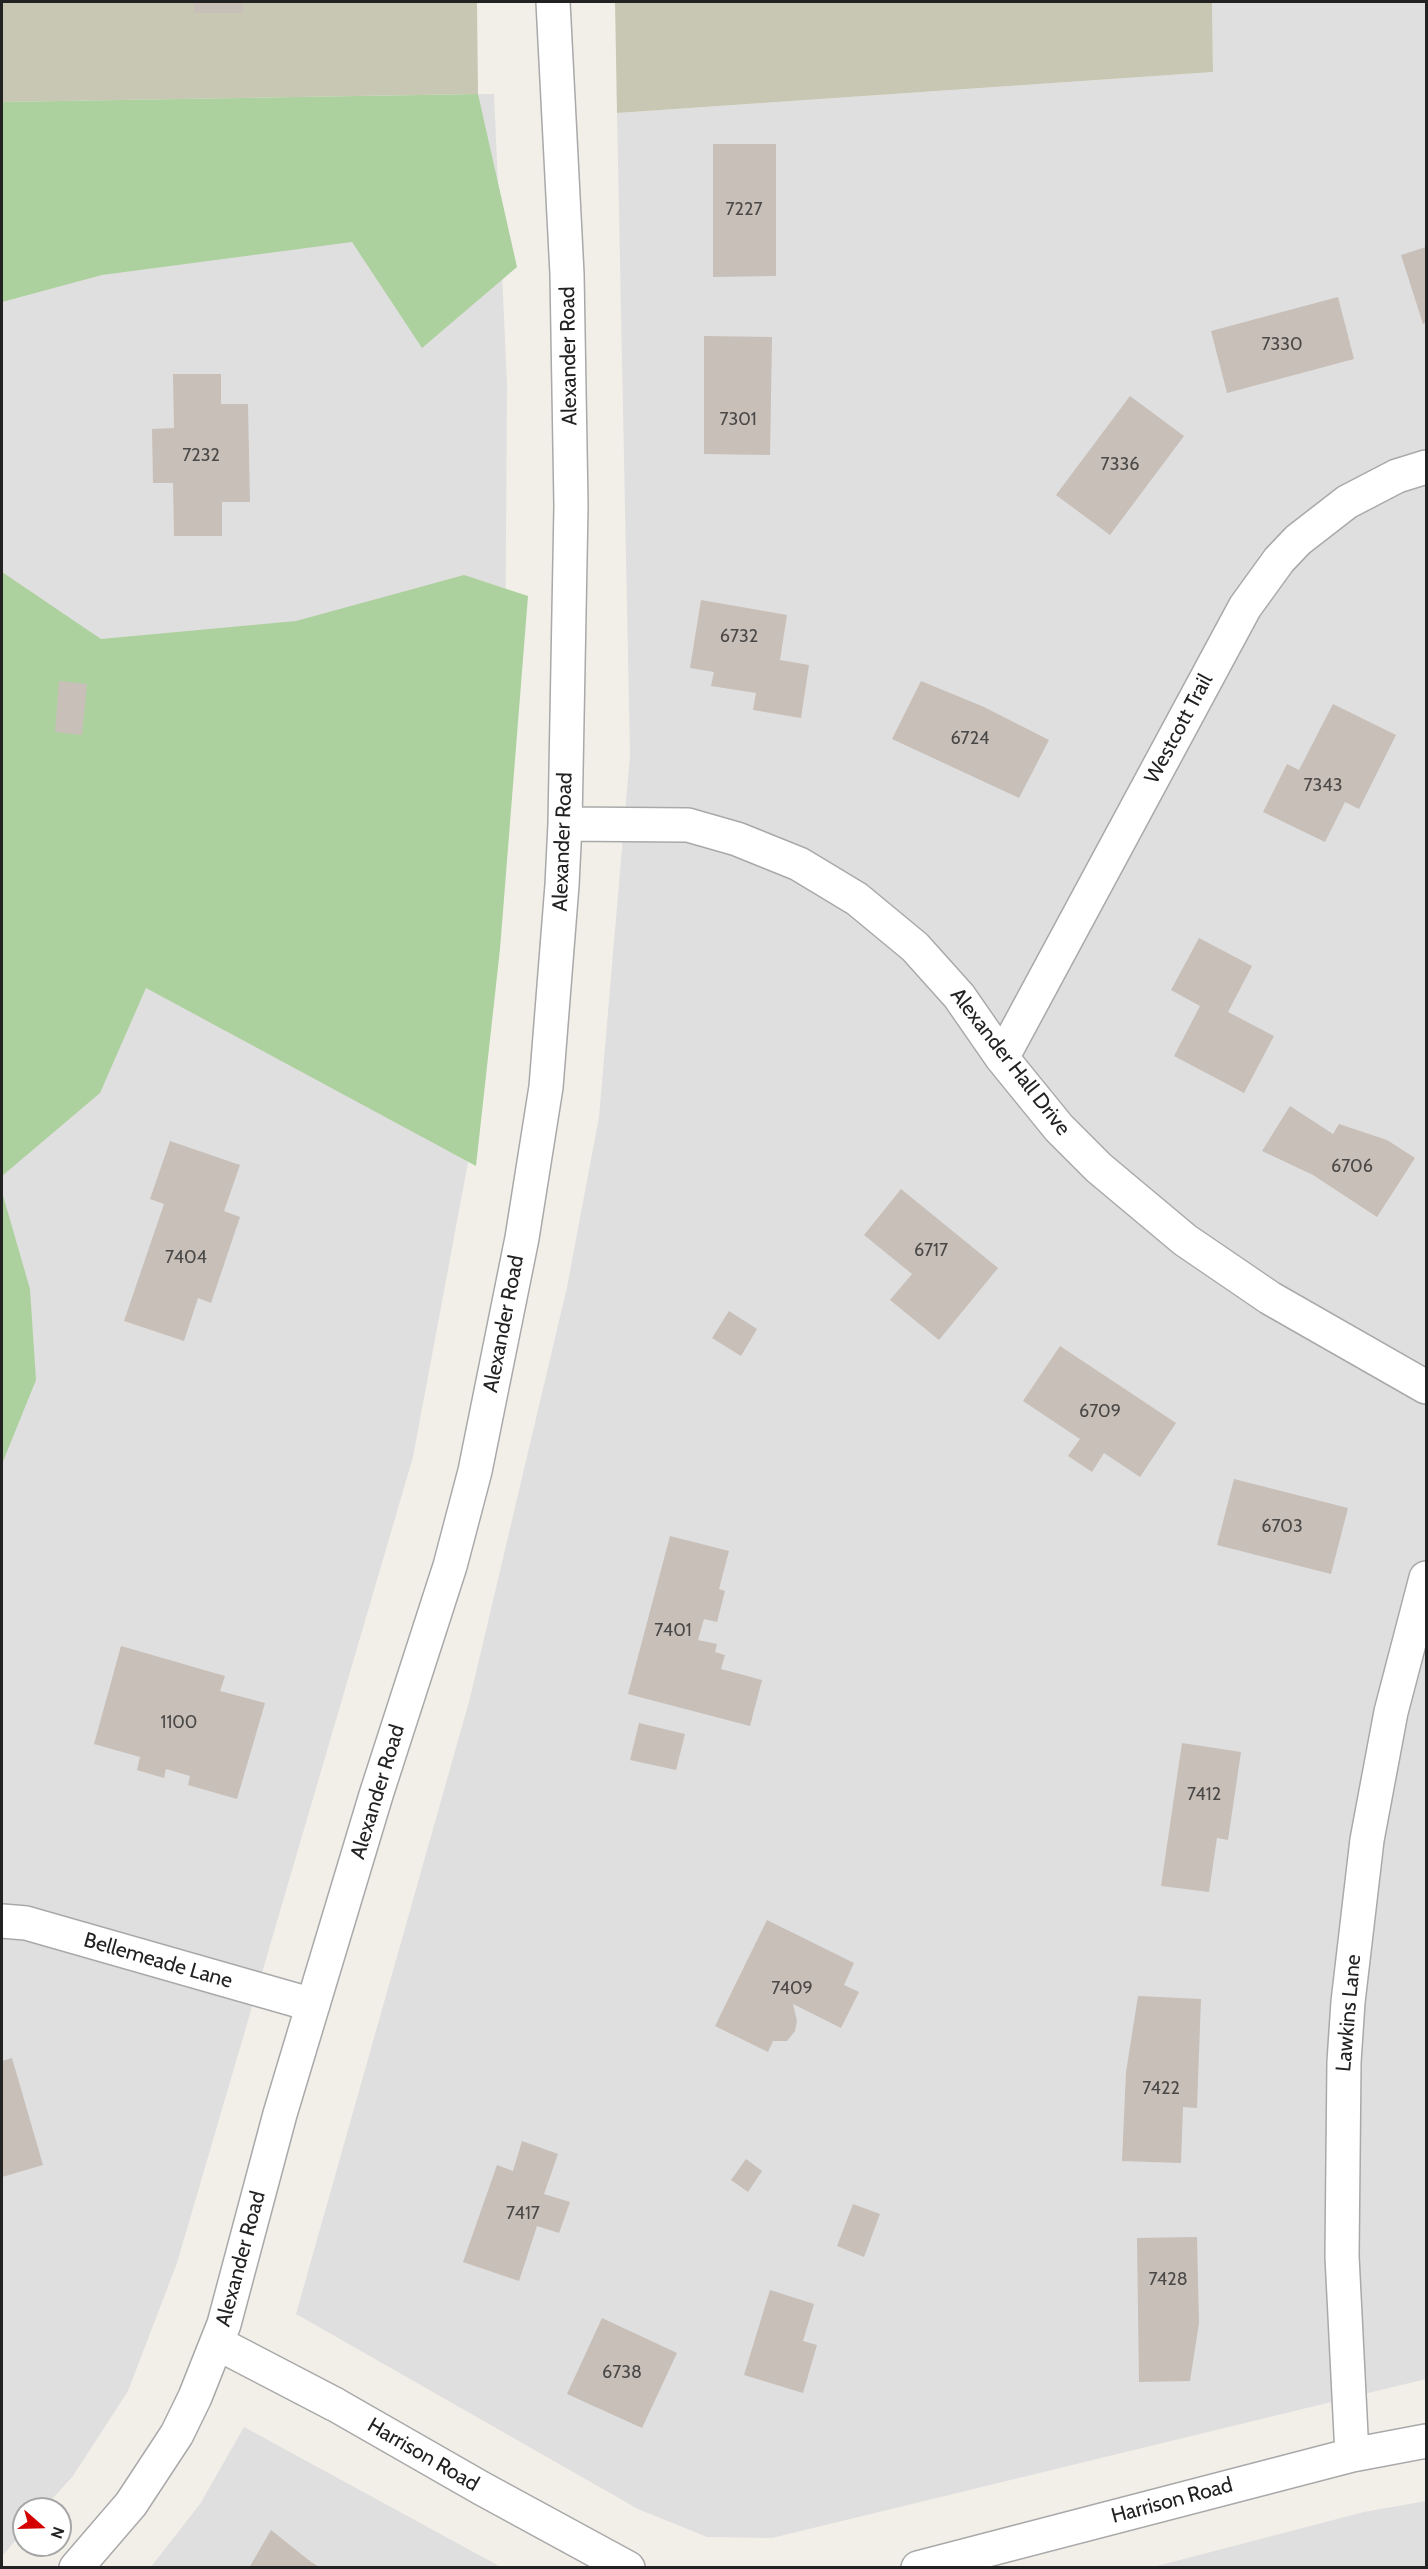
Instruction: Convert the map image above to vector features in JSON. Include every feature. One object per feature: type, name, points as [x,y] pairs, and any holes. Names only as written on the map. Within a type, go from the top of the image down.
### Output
[{"type":"street","name":"Alexander Road","points":[[76,2568],[130,2504],[177,2434],[218,2343],[280,2114],[376,1795],[450,1566],[475,1471],[522,1238],[546,1087],[565,824],[570,459],[567,274],[553,2]]},
{"type":"street","name":"Westcott Trail","points":[[1002,1058],[1245,607],[1279,560],[1298,540],[1347,502],[1397,476],[1426,467]]},
{"type":"street","name":"Alexander Hall Drive","points":[[565,824],[688,825],[737,839],[799,864],[857,899],[915,947],[959,996],[1002,1058],[1059,1128],[1099,1168],[1185,1240],[1270,1299],[1426,1387]]},
{"type":"street","name":"Lawkins Lane","points":[[1352,2454],[1342,2256],[1344,2062],[1348,2002],[1366,1840],[1391,1712],[1426,1578]]},
{"type":"street","name":"Bellemeade Lane","points":[[2,1921],[26,1923],[313,2005]]},
{"type":"street","name":"Harrison Road","points":[[218,2343],[628,2568]]},
{"type":"street","name":"Harrison Road","points":[[918,2568],[1352,2454],[1426,2441]]},
{"type":"shaded area","points":[[2,2],[477,2],[478,94],[2,102]]},
{"type":"shaded area","points":[[615,2],[1212,2],[1213,72],[617,113]]},
{"type":"shaded area","points":[[1212,2],[1426,2],[1426,2379],[772,2538],[707,2537],[638,2509],[296,2314],[470,1698],[567,1287],[599,1117],[630,755],[617,113],[1213,72]]},
{"type":"shaded area","points":[[494,94],[507,384],[505,686],[483,1082],[413,1457],[177,2263],[128,2391],[73,2476],[54,2497],[12,2497],[12,2545],[2,2556],[2,102]]},
{"type":"shaded area","points":[[244,2427],[501,2567],[150,2568],[200,2504]]},
{"type":"shaded area","points":[[1426,2501],[1426,2567],[1153,2567],[1364,2512]]},
{"type":"green space","points":[[478,94],[517,267],[422,348],[352,242],[102,275],[2,302],[2,102]]},
{"type":"green space","points":[[2,572],[101,639],[296,621],[464,575],[528,596],[500,949],[476,1166],[146,988],[100,1093],[2,1176]]},
{"type":"green space","points":[[2,1192],[30,1289],[36,1380],[2,1464]]},
{"type":"building","points":[[194,2],[243,2],[243,13],[194,13]]},
{"type":"building","points":[[713,144],[776,144],[776,276],[713,277]]},
{"type":"building","points":[[1426,247],[1426,322],[1423,324],[1401,255]]},
{"type":"building","points":[[1338,297],[1354,359],[1227,393],[1211,331]]},
{"type":"building","points":[[704,336],[772,337],[770,455],[704,454]]},
{"type":"building","points":[[173,374],[221,374],[221,404],[248,404],[250,502],[222,502],[222,536],[174,536],[173,483],[153,483],[152,429],[174,428]]},
{"type":"building","points":[[1130,396],[1184,436],[1110,535],[1056,495]]},
{"type":"building","points":[[701,600],[787,615],[780,660],[809,665],[801,718],[753,710],[756,693],[711,686],[714,672],[690,668]]},
{"type":"building","points":[[59,681],[87,684],[82,735],[55,732]]},
{"type":"building","points":[[921,681],[984,707],[1049,740],[1019,798],[892,739]]},
{"type":"building","points":[[1333,704],[1396,735],[1359,809],[1345,802],[1325,842],[1263,812],[1287,764],[1299,770]]},
{"type":"building","points":[[1199,938],[1252,966],[1228,1012],[1274,1036],[1244,1093],[1174,1056],[1200,1006],[1171,990]]},
{"type":"building","points":[[1290,1106],[1333,1134],[1339,1124],[1387,1140],[1415,1158],[1377,1217],[1313,1175],[1262,1151]]},
{"type":"building","points":[[170,1141],[240,1165],[224,1211],[240,1217],[211,1303],[198,1298],[184,1341],[124,1321],[164,1204],[150,1199]]},
{"type":"building","points":[[901,1189],[998,1268],[939,1340],[890,1300],[912,1274],[864,1235]]},
{"type":"building","points":[[729,1311],[757,1329],[741,1356],[712,1338]]},
{"type":"building","points":[[1060,1346],[1176,1423],[1140,1477],[1104,1453],[1092,1472],[1068,1456],[1080,1439],[1023,1401]]},
{"type":"building","points":[[1234,1479],[1348,1508],[1331,1574],[1217,1545]]},
{"type":"building","points":[[670,1536],[729,1551],[719,1589],[725,1591],[717,1622],[704,1619],[698,1640],[717,1644],[715,1652],[725,1655],[721,1669],[762,1680],[750,1726],[628,1694]]},
{"type":"building","points":[[121,1646],[225,1676],[220,1691],[265,1703],[237,1799],[188,1785],[190,1776],[166,1769],[164,1778],[137,1770],[140,1757],[94,1744]]},
{"type":"building","points":[[639,1723],[685,1734],[676,1770],[630,1760]]},
{"type":"building","points":[[1182,1743],[1241,1752],[1228,1840],[1217,1838],[1209,1892],[1161,1886]]},
{"type":"building","points":[[767,1920],[854,1963],[844,1985],[859,1992],[841,2028],[793,2004],[797,2021],[795,2031],[787,2041],[773,2041],[768,2052],[715,2026]]},
{"type":"building","points":[[1138,1996],[1201,1999],[1197,2108],[1183,2107],[1181,2163],[1122,2161],[1126,2072]]},
{"type":"building","points":[[12,2058],[43,2165],[2,2177],[2,2061]]},
{"type":"building","points":[[522,2141],[558,2154],[544,2194],[570,2202],[559,2233],[537,2226],[519,2281],[463,2262],[497,2165],[513,2171]]},
{"type":"building","points":[[746,2159],[762,2171],[748,2192],[731,2180]]},
{"type":"building","points":[[853,2204],[880,2214],[864,2257],[837,2246]]},
{"type":"building","points":[[1197,2237],[1199,2323],[1190,2381],[1139,2382],[1137,2238]]},
{"type":"building","points":[[770,2290],[814,2304],[803,2341],[817,2345],[803,2393],[744,2375]]},
{"type":"building","points":[[602,2318],[677,2353],[642,2428],[567,2394]]},
{"type":"building","points":[[271,2530],[311,2562],[321,2568],[249,2568]]}]
